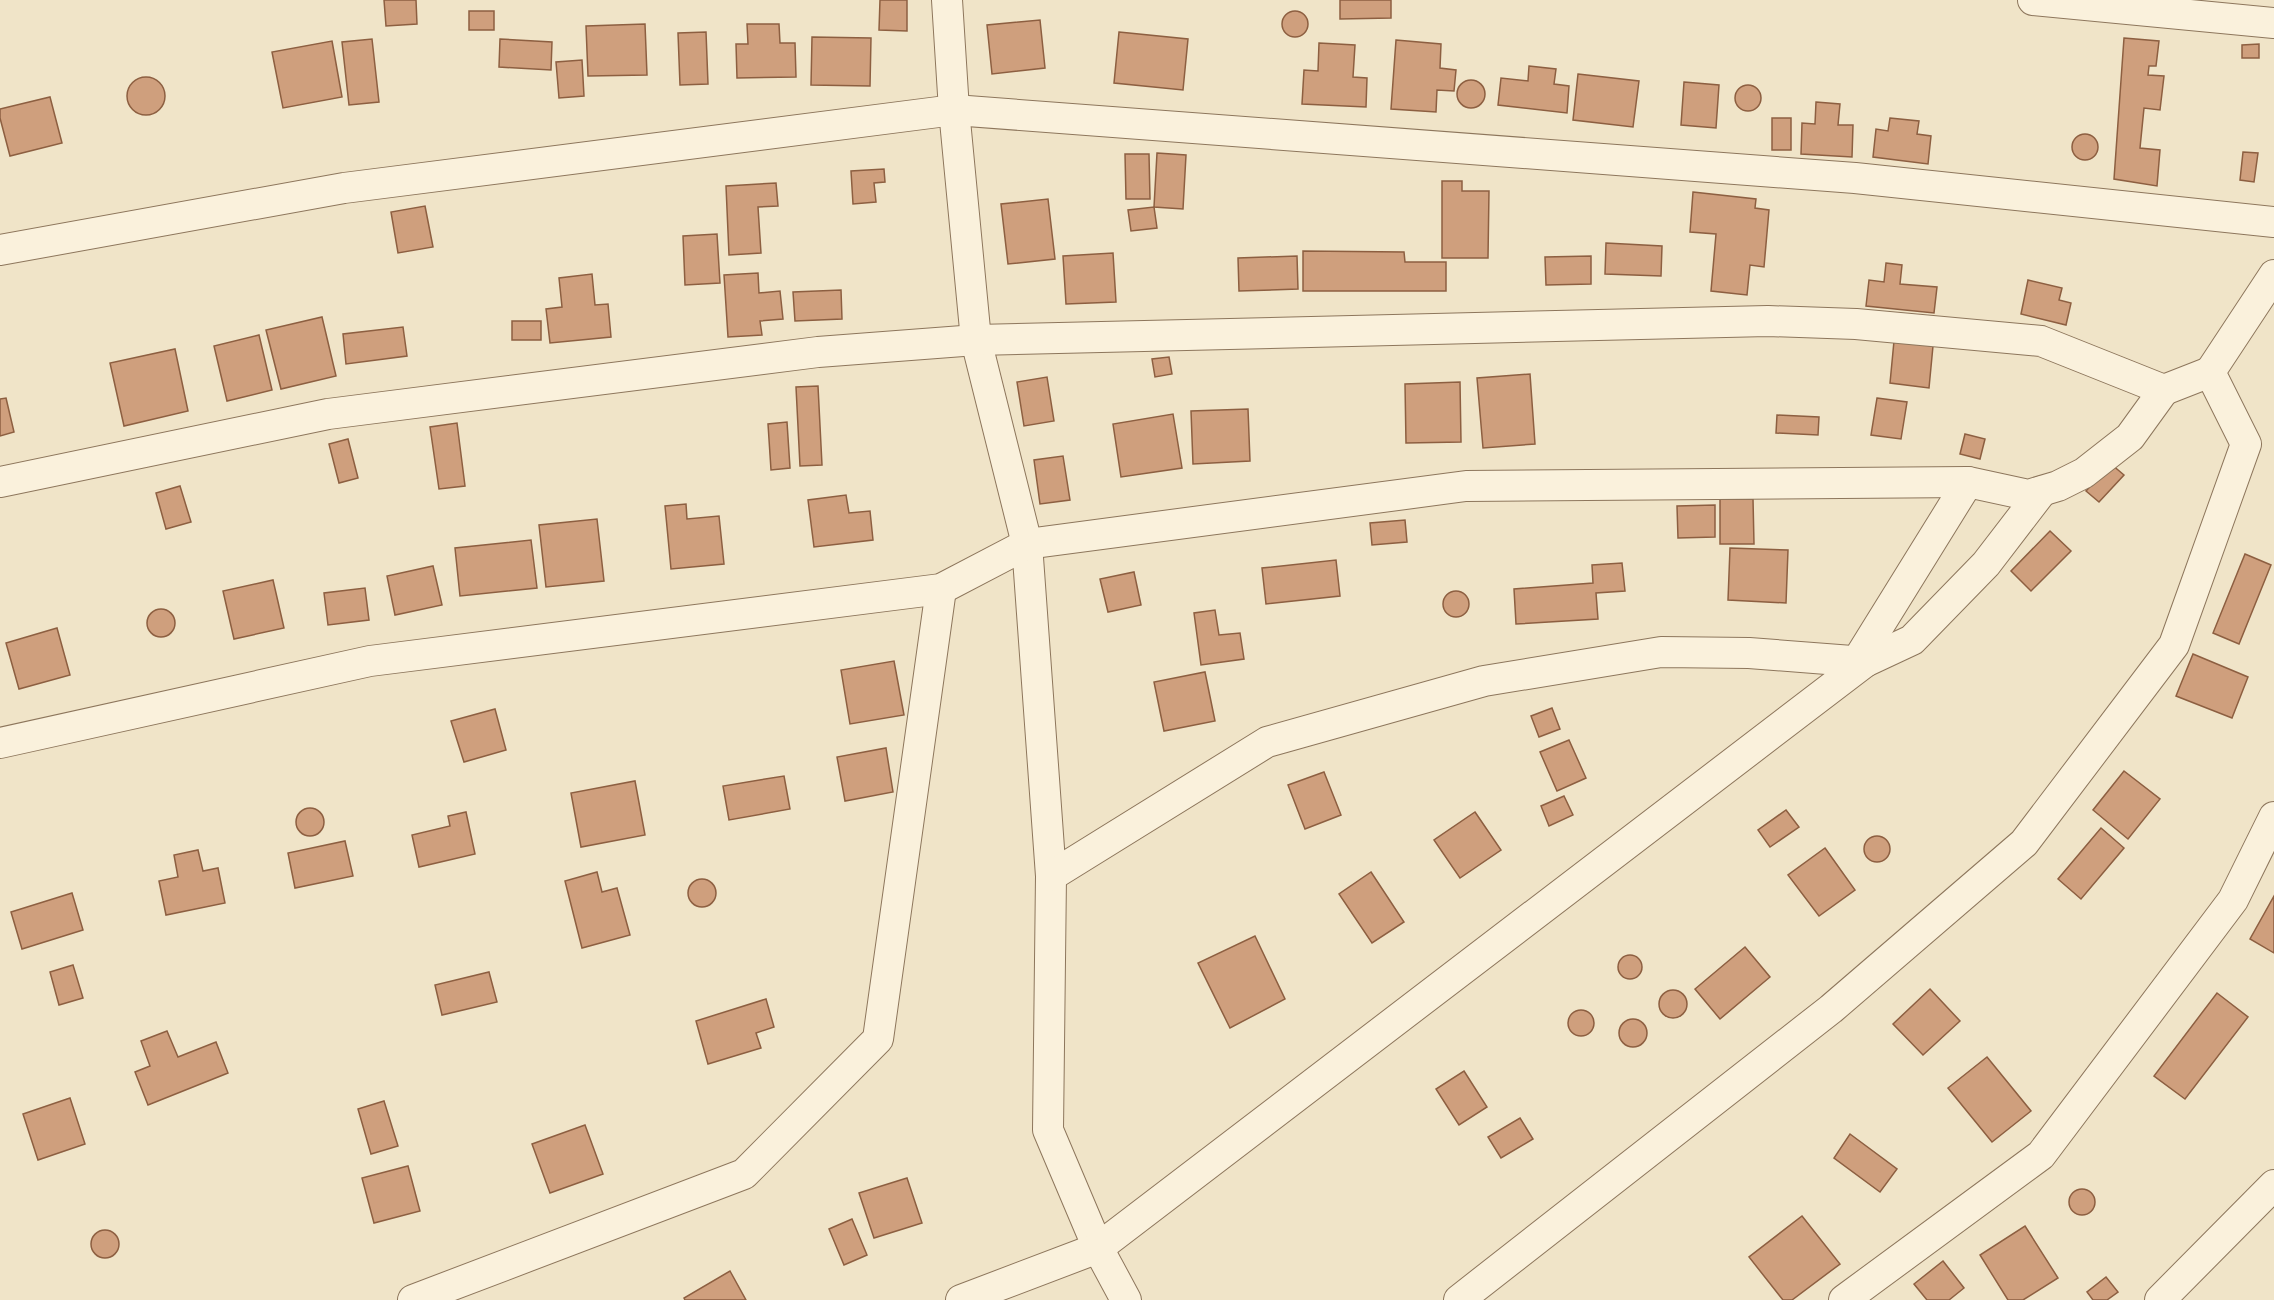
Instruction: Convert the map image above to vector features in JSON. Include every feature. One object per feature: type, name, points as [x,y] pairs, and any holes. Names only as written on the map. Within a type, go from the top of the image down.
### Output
[{"type":"street","points":[[948,0],[954,110],[976,340],[1027,544],[1051,876],[1048,1130],[1098,1248],[1126,1300]]},
{"type":"street","points":[[2033,0],[2274,23]]},
{"type":"street","points":[[0,249],[344,188],[954,110],[1855,178],[2274,222]]},
{"type":"street","points":[[0,743],[370,661],[941,589],[1027,544],[1466,486],[1968,482],[2028,495],[2058,486],[2084,473],[2130,437],[2164,390],[2210,372],[2274,274]]},
{"type":"street","points":[[0,482],[328,414],[818,352],[976,340],[1768,321],[1856,324],[2041,341],[2164,390]]},
{"type":"street","points":[[1459,1300],[1831,1010],[2024,843],[2174,645],[2246,444],[2210,372]]},
{"type":"street","points":[[1865,662],[1862,653],[1968,482]]},
{"type":"street","points":[[961,1300],[1098,1248],[1865,662],[1912,640],[1986,564],[2042,491]]},
{"type":"street","points":[[413,1300],[744,1174],[878,1039],[941,589]]},
{"type":"street","points":[[1051,876],[1267,742],[1484,681],[1661,652],[1749,653],[1865,662]]},
{"type":"street","points":[[1844,1300],[2041,1155],[2233,900],[2274,817]]},
{"type":"street","points":[[2160,1300],[2274,1185]]},
{"type":"building","points":[[384,0],[416,0],[417,24],[386,26]]},
{"type":"building","points":[[880,0],[907,0],[907,31],[879,30]]},
{"type":"building","points":[[1340,0],[1391,0],[1391,18],[1340,19]]},
{"type":"building","points":[[469,11],[494,11],[494,30],[469,30]]},
{"type":"building","points":[[1295,11],[1304,15],[1308,24],[1304,33],[1295,37],[1286,33],[1282,24],[1286,15]]},
{"type":"building","points":[[1040,20],[1045,68],[992,74],[987,25]]},
{"type":"building","points":[[645,24],[647,75],[588,76],[586,26]]},
{"type":"building","points":[[747,24],[779,24],[780,43],[795,43],[796,77],[737,78],[736,44],[748,44]]},
{"type":"building","points":[[706,32],[708,84],[680,85],[678,33]]},
{"type":"building","points":[[1119,32],[1188,39],[1183,90],[1114,83]]},
{"type":"building","points":[[812,37],[871,38],[870,86],[811,85]]},
{"type":"building","points":[[2124,38],[2159,41],[2156,66],[2149,66],[2148,75],[2164,76],[2160,110],[2144,108],[2140,148],[2160,150],[2157,186],[2114,179]]},
{"type":"building","points":[[372,39],[379,102],[349,105],[342,42]]},
{"type":"building","points":[[500,39],[552,42],[551,70],[499,67]]},
{"type":"building","points":[[1396,40],[1441,44],[1440,68],[1456,70],[1454,91],[1437,90],[1436,112],[1391,109]]},
{"type":"building","points":[[332,41],[342,97],[283,108],[272,52]]},
{"type":"building","points":[[1319,43],[1355,45],[1353,77],[1367,78],[1366,107],[1302,104],[1304,70],[1318,71]]},
{"type":"building","points":[[2259,44],[2259,58],[2242,58],[2242,45]]},
{"type":"building","points":[[582,60],[584,96],[559,98],[556,62]]},
{"type":"building","points":[[1529,66],[1556,69],[1554,84],[1569,86],[1567,113],[1498,105],[1501,78],[1528,81]]},
{"type":"building","points":[[1578,74],[1639,81],[1633,127],[1573,120]]},
{"type":"building","points":[[146,77],[159,83],[165,96],[159,109],[146,115],[133,109],[127,96],[133,83]]},
{"type":"building","points":[[1471,80],[1481,84],[1485,94],[1481,104],[1471,108],[1461,104],[1457,94],[1461,84]]},
{"type":"building","points":[[1684,82],[1719,85],[1716,128],[1681,125]]},
{"type":"building","points":[[1748,85],[1757,89],[1761,98],[1757,107],[1748,111],[1739,107],[1735,98],[1739,89]]},
{"type":"building","points":[[50,97],[62,143],[10,156],[0,118],[0,109]]},
{"type":"building","points":[[1816,102],[1840,104],[1838,125],[1853,125],[1852,157],[1801,154],[1802,123],[1815,124]]},
{"type":"building","points":[[1772,118],[1791,118],[1791,150],[1772,150]]},
{"type":"building","points":[[1890,118],[1919,121],[1917,134],[1931,136],[1928,164],[1873,157],[1876,129],[1888,131]]},
{"type":"building","points":[[2085,134],[2094,138],[2098,147],[2094,156],[2085,160],[2076,156],[2072,147],[2076,138]]},
{"type":"building","points":[[2243,152],[2258,153],[2254,182],[2240,180]]},
{"type":"building","points":[[1157,153],[1186,155],[1183,209],[1154,207]]},
{"type":"building","points":[[1125,154],[1149,154],[1150,199],[1126,199]]},
{"type":"building","points":[[884,169],[885,182],[874,183],[876,202],[853,204],[851,171]]},
{"type":"building","points":[[1442,181],[1462,181],[1462,191],[1489,191],[1488,258],[1442,258]]},
{"type":"building","points":[[776,183],[778,206],[758,207],[761,253],[729,255],[726,186]]},
{"type":"building","points":[[1693,192],[1756,199],[1755,208],[1769,210],[1764,267],[1750,265],[1747,295],[1711,291],[1716,234],[1690,232]]},
{"type":"building","points":[[1048,199],[1055,259],[1008,264],[1001,204]]},
{"type":"building","points":[[425,206],[433,247],[398,253],[391,212]]},
{"type":"building","points":[[1154,207],[1157,228],[1131,231],[1128,210]]},
{"type":"building","points":[[717,234],[720,283],[685,285],[683,236]]},
{"type":"building","points":[[1606,243],[1662,246],[1661,276],[1605,274]]},
{"type":"building","points":[[1303,251],[1404,252],[1405,262],[1446,262],[1446,291],[1303,291]]},
{"type":"building","points":[[1113,253],[1116,302],[1066,304],[1063,256]]},
{"type":"building","points":[[1297,256],[1298,289],[1239,291],[1238,258]]},
{"type":"building","points":[[1591,256],[1591,284],[1546,285],[1545,257]]},
{"type":"building","points":[[1886,263],[1902,265],[1900,284],[1937,287],[1934,313],[1866,306],[1869,280],[1884,282]]},
{"type":"building","points":[[758,273],[759,293],[780,291],[783,319],[760,321],[762,335],[728,337],[724,275]]},
{"type":"building","points":[[592,274],[595,305],[608,304],[611,337],[550,343],[546,309],[562,307],[559,278]]},
{"type":"building","points":[[2028,280],[2062,288],[2059,300],[2071,303],[2066,325],[2021,314]]},
{"type":"building","points":[[841,290],[842,319],[795,321],[793,292]]},
{"type":"building","points":[[322,317],[336,376],[281,389],[266,330]]},
{"type":"building","points":[[512,321],[541,321],[541,340],[512,340]]},
{"type":"building","points":[[403,327],[407,356],[346,364],[343,334]]},
{"type":"building","points":[[259,335],[272,390],[227,401],[214,346]]},
{"type":"building","points":[[1894,341],[1933,346],[1929,388],[1890,383]]},
{"type":"building","points":[[175,349],[188,411],[124,426],[110,363]]},
{"type":"building","points":[[1169,357],[1172,374],[1155,377],[1152,359]]},
{"type":"building","points":[[1530,374],[1535,444],[1483,448],[1477,378]]},
{"type":"building","points":[[1047,377],[1054,421],[1024,426],[1017,382]]},
{"type":"building","points":[[1460,382],[1461,442],[1406,443],[1405,384]]},
{"type":"building","points":[[818,386],[822,465],[800,466],[796,387]]},
{"type":"building","points":[[6,398],[14,432],[0,436],[0,399]]},
{"type":"building","points":[[1877,398],[1907,402],[1901,439],[1871,435]]},
{"type":"building","points":[[1248,409],[1250,461],[1193,464],[1191,411]]},
{"type":"building","points":[[1173,414],[1182,468],[1121,477],[1113,424]]},
{"type":"building","points":[[1777,415],[1819,417],[1818,435],[1776,433]]},
{"type":"building","points":[[787,422],[790,468],[771,470],[768,424]]},
{"type":"building","points":[[457,423],[465,486],[439,489],[430,427]]},
{"type":"building","points":[[1965,434],[1985,439],[1980,459],[1960,454]]},
{"type":"building","points":[[348,439],[358,478],[339,483],[329,444]]},
{"type":"building","points":[[1063,456],[1070,500],[1040,504],[1034,460]]},
{"type":"building","points":[[2111,464],[2124,475],[2099,502],[2086,491]]},
{"type":"building","points":[[180,486],[191,522],[166,529],[156,493]]},
{"type":"building","points":[[846,495],[849,513],[870,511],[873,540],[814,547],[808,500]]},
{"type":"building","points":[[1720,499],[1753,499],[1754,544],[1720,544]]},
{"type":"building","points":[[686,504],[687,519],[719,516],[724,564],[671,569],[665,506]]},
{"type":"building","points":[[1715,505],[1715,537],[1678,538],[1677,506]]},
{"type":"building","points":[[597,519],[604,581],[546,587],[539,525]]},
{"type":"building","points":[[1405,520],[1407,542],[1372,545],[1370,523]]},
{"type":"building","points":[[2050,531],[2071,551],[2031,591],[2011,571]]},
{"type":"building","points":[[531,540],[537,588],[460,596],[455,548]]},
{"type":"building","points":[[1730,548],[1788,550],[1786,603],[1728,600]]},
{"type":"building","points":[[2245,554],[2271,565],[2239,644],[2213,633]]},
{"type":"building","points":[[1336,560],[1340,596],[1266,604],[1262,568]]},
{"type":"building","points":[[1622,563],[1625,591],[1596,593],[1598,619],[1516,624],[1514,589],[1593,583],[1592,565]]},
{"type":"building","points":[[433,566],[442,605],[395,615],[387,576]]},
{"type":"building","points":[[1134,572],[1141,605],[1108,612],[1100,579]]},
{"type":"building","points":[[273,580],[284,628],[234,639],[223,591]]},
{"type":"building","points":[[365,588],[369,620],[328,625],[324,593]]},
{"type":"building","points":[[1456,591],[1465,595],[1469,604],[1465,613],[1456,617],[1447,613],[1443,604],[1447,595]]},
{"type":"building","points":[[161,609],[171,613],[175,623],[171,633],[161,637],[151,633],[147,623],[151,613]]},
{"type":"building","points":[[1215,610],[1219,635],[1240,633],[1244,659],[1201,665],[1194,613]]},
{"type":"building","points":[[57,628],[70,675],[19,689],[6,643]]},
{"type":"building","points":[[2193,654],[2248,677],[2232,718],[2176,696]]},
{"type":"building","points":[[894,661],[904,715],[850,724],[841,670]]},
{"type":"building","points":[[1205,672],[1215,721],[1164,731],[1154,682]]},
{"type":"building","points":[[1552,708],[1560,729],[1539,737],[1531,716]]},
{"type":"building","points":[[495,709],[506,750],[464,762],[451,721]]},
{"type":"building","points":[[1569,740],[1586,778],[1557,791],[1540,752]]},
{"type":"building","points":[[886,748],[893,792],[845,801],[837,757]]},
{"type":"building","points":[[2124,771],[2160,799],[2128,839],[2093,810]]},
{"type":"building","points":[[1324,772],[1341,815],[1305,829],[1288,785]]},
{"type":"building","points":[[784,776],[790,809],[729,820],[723,786]]},
{"type":"building","points":[[635,781],[645,835],[581,847],[571,793]]},
{"type":"building","points":[[1564,796],[1573,815],[1549,826],[1541,806]]},
{"type":"building","points":[[310,808],[320,812],[324,822],[320,832],[310,836],[300,832],[296,822],[300,812]]},
{"type":"building","points":[[1786,810],[1799,827],[1770,847],[1758,830]]},
{"type":"building","points":[[466,812],[475,854],[419,867],[412,835],[450,826],[448,816]]},
{"type":"building","points":[[1475,812],[1501,850],[1460,878],[1434,840]]},
{"type":"building","points":[[2101,828],[2124,848],[2081,899],[2058,879]]},
{"type":"building","points":[[1877,836],[1886,840],[1890,849],[1886,858],[1877,862],[1868,858],[1864,849],[1868,840]]},
{"type":"building","points":[[345,841],[353,876],[295,888],[288,853]]},
{"type":"building","points":[[1825,848],[1855,890],[1819,916],[1788,875]]},
{"type":"building","points":[[198,850],[203,871],[218,868],[225,903],[166,915],[159,881],[178,877],[174,855]]},
{"type":"building","points":[[597,872],[602,892],[617,888],[630,935],[582,948],[565,881]]},
{"type":"building","points":[[1371,872],[1404,922],[1372,943],[1339,894]]},
{"type":"building","points":[[702,879],[712,883],[716,893],[712,903],[702,907],[692,903],[688,893],[692,883]]},
{"type":"building","points":[[72,893],[83,930],[22,949],[11,912]]},
{"type":"building","points":[[2274,896],[2274,953],[2250,939]]},
{"type":"building","points":[[1255,936],[1285,999],[1230,1028],[1198,963]]},
{"type":"building","points":[[1745,947],[1770,977],[1720,1019],[1695,989]]},
{"type":"building","points":[[1630,955],[1639,958],[1642,967],[1639,976],[1630,979],[1621,976],[1618,967],[1621,958]]},
{"type":"building","points":[[73,965],[83,998],[59,1005],[50,972]]},
{"type":"building","points":[[489,972],[497,1002],[442,1015],[435,985]]},
{"type":"building","points":[[1930,989],[1960,1021],[1923,1055],[1893,1024]]},
{"type":"building","points":[[1673,990],[1683,994],[1687,1004],[1683,1014],[1673,1018],[1663,1014],[1659,1004],[1663,994]]},
{"type":"building","points":[[2217,993],[2248,1017],[2185,1099],[2154,1076]]},
{"type":"building","points":[[766,999],[774,1027],[756,1033],[761,1048],[708,1064],[696,1021]]},
{"type":"building","points":[[1581,1010],[1590,1014],[1594,1023],[1590,1032],[1581,1036],[1572,1032],[1568,1023],[1572,1014]]},
{"type":"building","points":[[1633,1019],[1643,1023],[1647,1033],[1643,1043],[1633,1047],[1623,1043],[1619,1033],[1623,1023]]},
{"type":"building","points":[[167,1031],[178,1057],[216,1042],[228,1073],[148,1105],[135,1072],[150,1066],[141,1041]]},
{"type":"building","points":[[1987,1057],[2031,1111],[1992,1142],[1948,1088]]},
{"type":"building","points":[[1464,1071],[1487,1107],[1459,1125],[1436,1089]]},
{"type":"building","points":[[70,1098],[85,1144],[38,1160],[23,1114]]},
{"type":"building","points":[[384,1101],[398,1146],[371,1154],[358,1109]]},
{"type":"building","points":[[1520,1118],[1533,1139],[1501,1158],[1488,1137]]},
{"type":"building","points":[[585,1125],[603,1174],[550,1193],[532,1144]]},
{"type":"building","points":[[1850,1134],[1897,1169],[1880,1192],[1834,1158]]},
{"type":"building","points":[[408,1166],[420,1211],[374,1223],[362,1178]]},
{"type":"building","points":[[907,1178],[922,1223],[874,1238],[859,1193]]},
{"type":"building","points":[[2082,1189],[2091,1193],[2095,1202],[2091,1211],[2082,1215],[2073,1211],[2069,1202],[2073,1193]]},
{"type":"building","points":[[1802,1216],[1840,1264],[1792,1300],[1783,1300],[1749,1257]]},
{"type":"building","points":[[852,1219],[867,1255],[844,1265],[829,1229]]},
{"type":"building","points":[[2025,1226],[2058,1278],[2023,1300],[2008,1300],[1980,1255]]},
{"type":"building","points":[[105,1230],[115,1234],[119,1244],[115,1254],[105,1258],[95,1254],[91,1244],[95,1234]]},
{"type":"building","points":[[1943,1261],[1964,1288],[1949,1300],[1927,1300],[1914,1284]]},
{"type":"building","points":[[730,1271],[746,1300],[685,1300],[684,1298]]},
{"type":"building","points":[[2106,1277],[2118,1292],[2107,1300],[2093,1300],[2087,1292]]}]
